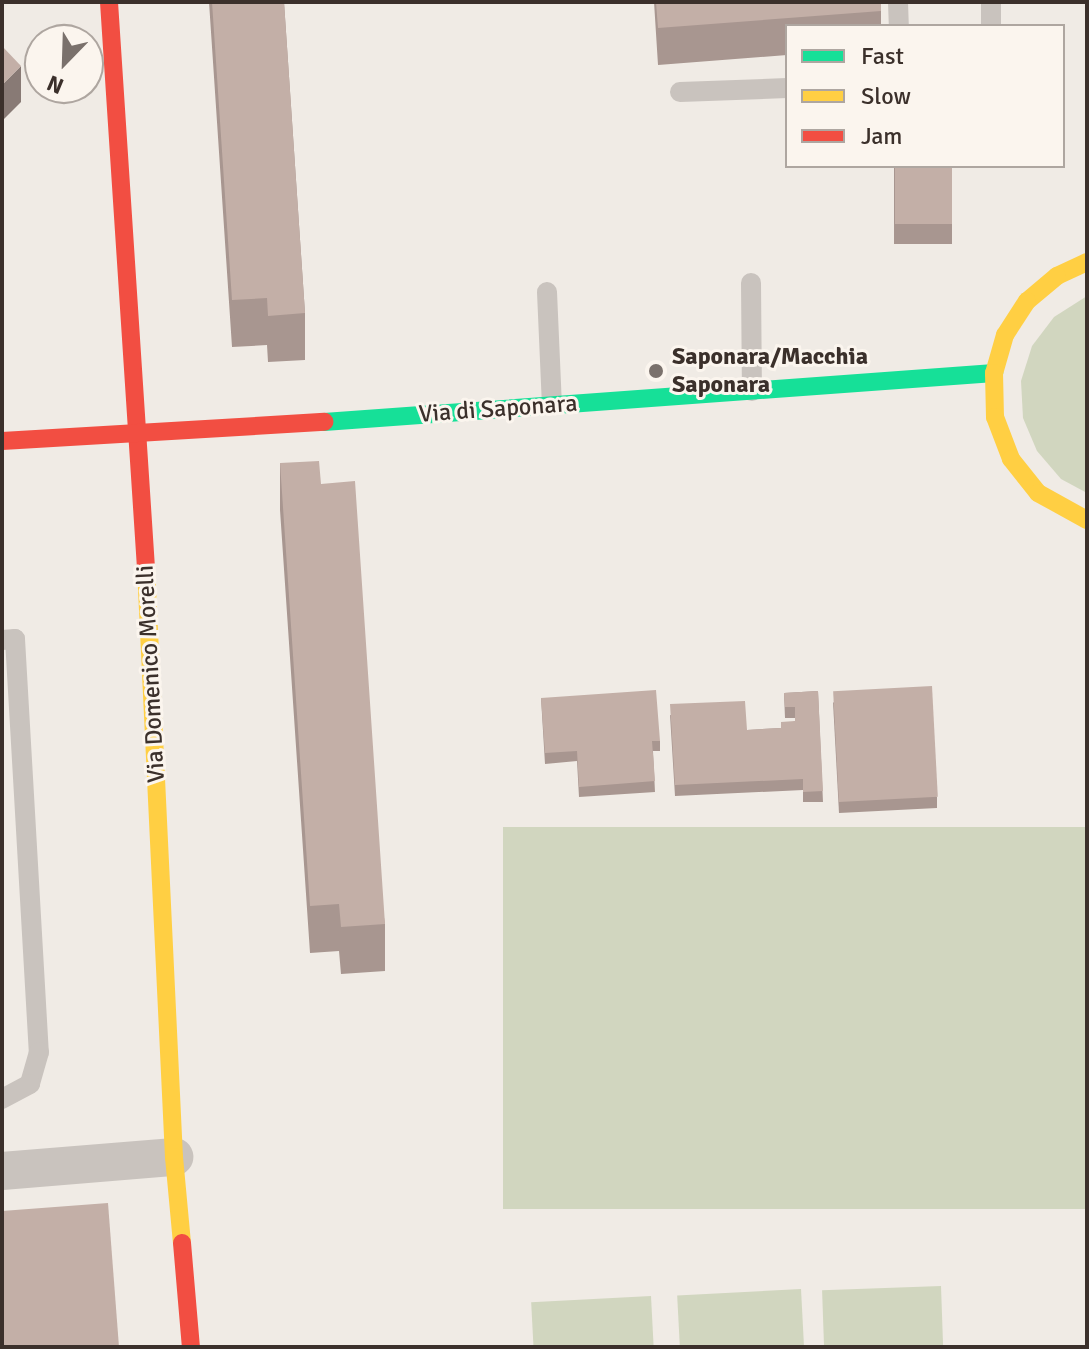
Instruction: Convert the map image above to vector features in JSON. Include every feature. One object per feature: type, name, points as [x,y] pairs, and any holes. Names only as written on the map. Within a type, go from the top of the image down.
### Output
[{"type":"street","name":"Via Domenico Morelli","points":[[109,2],[140,435],[174,1157],[191,1347]]},
{"type":"street","points":[[1087,262],[1057,276],[1027,301],[1005,335],[994,373],[995,417],[1011,459],[1038,493],[1076,517],[1087,520]]},
{"type":"street","name":"Via di Saponara","points":[[2,441],[140,435],[994,373]]},
{"type":"street","points":[[2,1171],[174,1157]]},
{"type":"lane","points":[[898,2],[899,24]]},
{"type":"lane","points":[[991,2],[991,24]]},
{"type":"lane","points":[[680,92],[785,88]]},
{"type":"lane","points":[[751,283],[752,391]]},
{"type":"lane","points":[[547,292],[552,405]]},
{"type":"lane","points":[[2,640],[15,639],[39,1052],[30,1084],[2,1099]]},
{"type":"green space","points":[[1087,296],[1087,493],[1061,479],[1037,451],[1023,418],[1021,381],[1032,346],[1054,317]]},
{"type":"green space","points":[[503,827],[1087,827],[1087,1209],[503,1209]]},
{"type":"green space","points":[[941,1286],[943,1347],[824,1347],[822,1290]]},
{"type":"green space","points":[[801,1289],[804,1347],[680,1347],[677,1295]]},
{"type":"green space","points":[[651,1296],[654,1347],[534,1347],[531,1302]]},
{"type":"building","points":[[212,2],[284,2],[305,313],[268,316],[267,298],[232,300]]},
{"type":"building","points":[[656,2],[881,2],[881,11],[658,28]]},
{"type":"building","points":[[2,46],[21,66],[2,85]]},
{"type":"building","points":[[895,168],[952,168],[952,224],[895,224]]},
{"type":"building","points":[[319,461],[321,484],[355,481],[385,924],[341,927],[339,904],[310,906],[280,463]]},
{"type":"building","points":[[932,686],[938,797],[839,802],[833,691]]},
{"type":"building","points":[[656,690],[660,741],[652,741],[655,781],[579,787],[577,751],[545,753],[541,698]]},
{"type":"building","points":[[818,691],[823,791],[803,792],[803,779],[675,785],[670,704],[745,701],[747,730],[781,728],[781,722],[795,721],[795,707],[785,707],[784,693]]},
{"type":"building","points":[[108,1203],[119,1347],[2,1347],[2,1211]]},
{"type":"traffic: fast","points":[[324,422],[994,373]]},
{"type":"traffic: slow","points":[[1087,262],[1057,276],[1027,301],[1005,335],[994,373],[995,417],[1011,459],[1038,493],[1087,520]]},
{"type":"traffic: slow","points":[[146,568],[174,1157],[182,1243]]},
{"type":"traffic: jam","points":[[109,2],[146,568]]},
{"type":"traffic: jam","points":[[2,441],[324,422]]},
{"type":"traffic: jam","points":[[182,1243],[191,1347]]},
{"type":"place","name":"Saponara/Macchia Saponara","points":[[656,371]]}]
